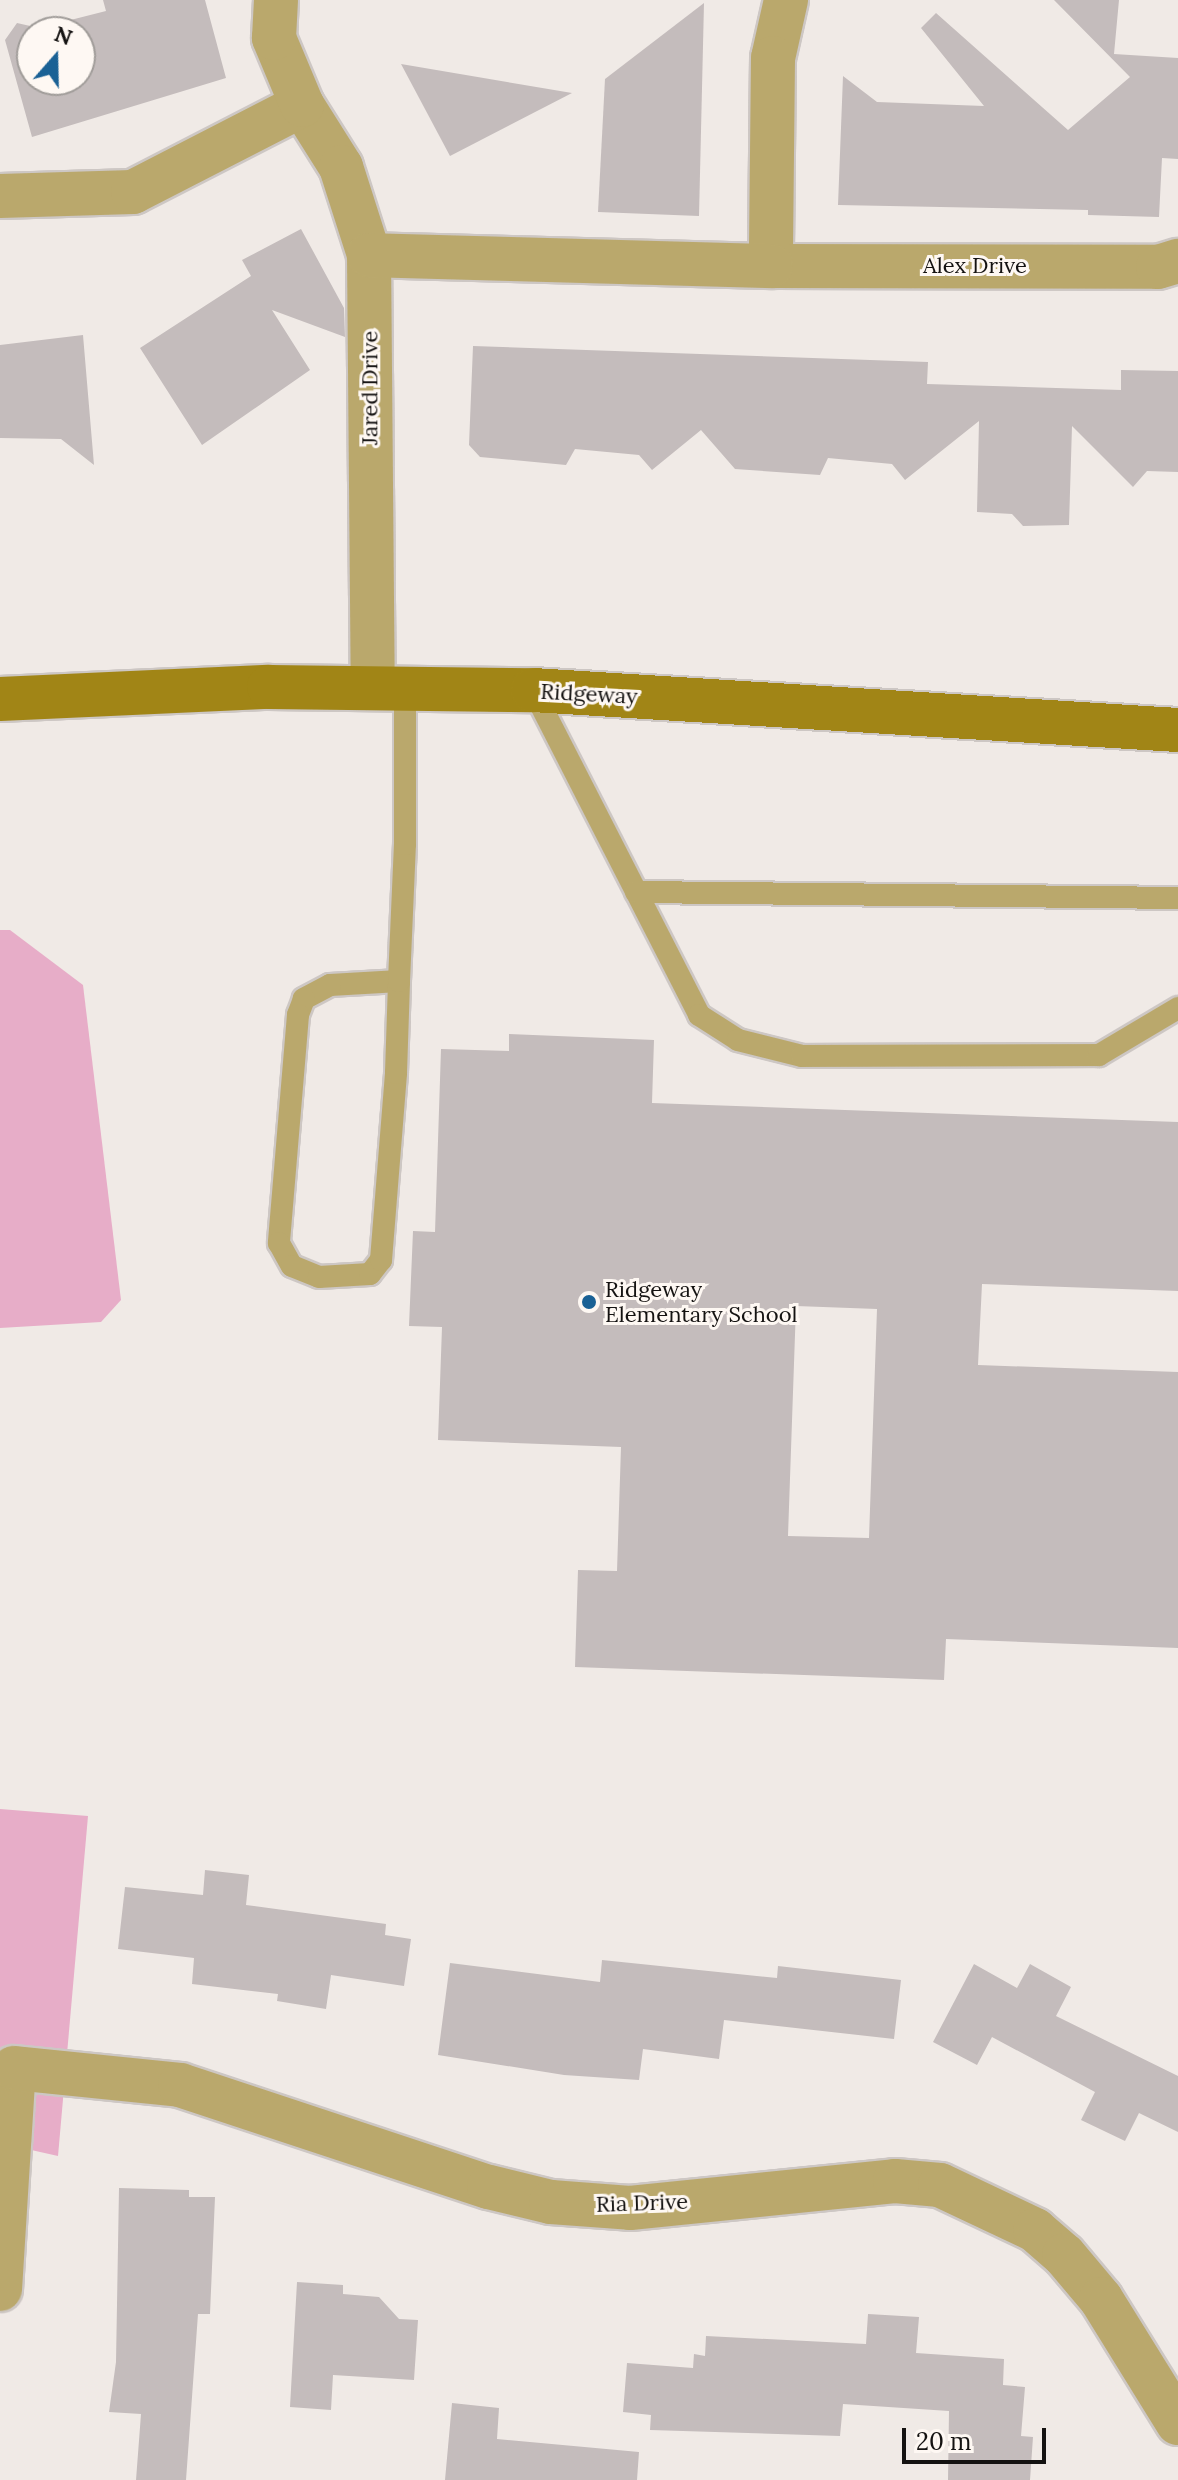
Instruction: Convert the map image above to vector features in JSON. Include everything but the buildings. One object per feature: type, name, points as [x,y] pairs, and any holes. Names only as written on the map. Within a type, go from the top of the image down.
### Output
[{"type":"street","name":"Jared Drive","points":[[276,0],[274,38],[302,105],[341,167],[369,255],[389,687]]},
{"type":"street","points":[[771,266],[773,58],[786,0]]},
{"type":"street","points":[[0,196],[133,192],[302,105]]},
{"type":"street","name":"Alex Drive","points":[[369,255],[771,266],[1158,267],[1178,261]]},
{"type":"street","name":"Ridgeway","points":[[0,699],[389,687],[533,690],[1178,730]]},
{"type":"street","name":"Ria Drive","points":[[0,2289],[14,2068],[180,2085],[489,2187],[551,2202],[630,2208],[895,2181],[940,2185],[1035,2230],[1064,2255],[1101,2299],[1178,2423]]},
{"type":"lane","points":[[389,687],[399,981],[381,1260],[370,1274],[319,1277],[292,1266],[279,1243],[298,1015],[304,999],[330,985],[399,981]]},
{"type":"lane","points":[[533,690],[699,1015],[738,1040],[802,1056],[1099,1055],[1178,1008]]},
{"type":"lane","points":[[636,892],[1178,898]]},
{"type":"shaded area","points":[[0,930],[10,930],[83,985],[121,1300],[101,1322],[0,1328]]},
{"type":"shaded area","points":[[0,1809],[88,1816],[58,2156],[0,2143]]},
{"type":"place","name":"Ridgeway Elementary School","points":[[589,1302]]}]
